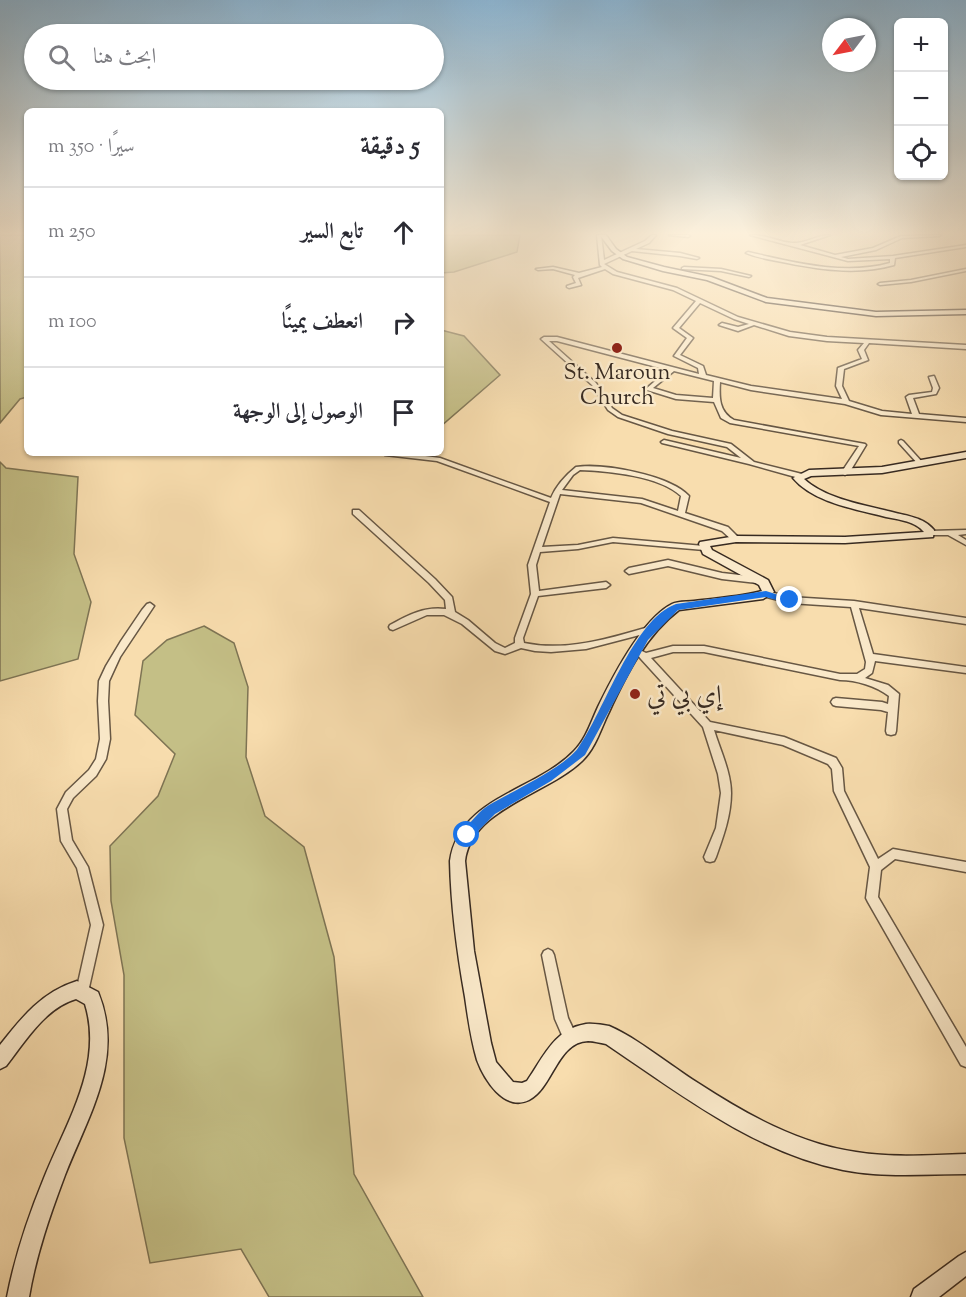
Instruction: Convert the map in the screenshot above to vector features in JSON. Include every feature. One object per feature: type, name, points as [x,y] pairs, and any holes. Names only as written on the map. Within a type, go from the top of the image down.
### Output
[{"type":"street","points":[[690,296],[753,324],[810,338],[966,347]]},
{"type":"street","points":[[755,296],[766,300],[894,315],[966,312]]},
{"type":"street","points":[[700,300],[676,328],[690,338],[677,356],[701,366],[703,377]]},
{"type":"street","points":[[722,325],[738,329],[753,324]]},
{"type":"street","points":[[752,463],[729,445],[670,433],[620,416],[610,409],[594,384],[544,339],[557,339],[672,370],[774,392],[846,402],[872,412],[966,420]]},
{"type":"street","points":[[846,402],[839,386],[841,368],[865,360],[861,350],[867,342]]},
{"type":"street","points":[[672,370],[649,389],[676,397],[716,400]]},
{"type":"street","points":[[916,416],[909,397],[934,393],[936,388],[932,377]]},
{"type":"street","points":[[717,380],[716,400],[723,417],[732,422],[863,445],[845,473]]},
{"type":"street","points":[[664,442],[799,476],[809,473],[845,473],[921,464],[965,456]]},
{"type":"street","points":[[901,442],[921,464]]},
{"type":"street","points":[[412,456],[438,459],[555,496],[642,501],[681,512],[725,529],[736,539]]},
{"type":"street","points":[[520,645],[519,638],[535,594],[532,565],[555,496],[578,468],[622,473],[677,488],[685,496],[681,512]]},
{"type":"street","points":[[799,476],[799,481],[804,485],[828,496],[919,522],[926,525],[930,533]]},
{"type":"street","points":[[356,512],[432,581],[449,599],[451,612]]},
{"type":"street","points":[[704,548],[704,544],[710,541],[736,539],[845,540],[966,532]]},
{"type":"street","points":[[951,534],[966,543]]},
{"type":"street","points":[[537,550],[578,547],[613,540],[704,548],[757,579],[768,588],[766,594]]},
{"type":"street","points":[[629,571],[668,563],[722,576],[757,579]]},
{"type":"street","points":[[535,594],[606,585]]},
{"type":"street","points":[[393,627],[423,612],[441,610],[451,612],[498,649],[505,651],[520,645],[580,647],[607,643],[652,628],[676,607],[766,594],[790,600],[854,604],[966,621]]},
{"type":"street","points":[[850,678],[869,671],[870,657],[854,604]]},
{"type":"street","points":[[82,992],[97,925],[82,867],[67,841],[62,810],[75,789],[97,768],[106,733],[104,679],[136,623],[150,606]]},
{"type":"street","points":[[652,628],[641,654],[607,701],[582,752],[547,778],[491,810],[467,835],[457,850],[463,929],[474,997],[486,1059],[494,1073],[504,1087],[513,1092],[524,1091],[536,1085],[559,1046],[570,1036],[589,1031],[609,1035],[749,1124],[817,1154],[868,1164],[966,1164]]},
{"type":"street","points":[[641,654],[673,649],[704,649],[850,678],[885,688],[894,694],[891,731]]},
{"type":"street","points":[[641,654],[707,724],[723,774],[726,793],[721,828],[710,858]]},
{"type":"street","points":[[870,657],[966,670]]},
{"type":"street","points":[[836,702],[882,706],[893,710]]},
{"type":"street","points":[[707,724],[784,741],[832,762],[837,768],[839,791],[876,867],[872,898],[966,1060]]},
{"type":"street","points":[[876,867],[887,857],[904,854],[966,867]]},
{"type":"street","points":[[548,955],[562,1019],[570,1036]]},
{"type":"street","points":[[0,1060],[42,1011],[56,999],[72,991],[82,992],[92,998],[99,1017],[97,1065],[88,1096],[33,1233],[22,1271],[18,1297]]},
{"type":"street","points":[[922,1297],[966,1263]]},
{"type":"shaded area","points":[[0,296],[24,296],[24,398],[20,399],[0,423]]},
{"type":"shaded area","points":[[444,331],[464,336],[500,375],[444,423]]},
{"type":"shaded area","points":[[0,462],[6,468],[78,477],[74,554],[91,602],[78,659],[0,681]]},
{"type":"shaded area","points":[[204,626],[234,643],[248,687],[246,757],[265,816],[304,847],[334,957],[354,1174],[423,1297],[269,1297],[241,1249],[150,1263],[124,1138],[124,975],[111,901],[110,846],[158,796],[175,754],[135,715],[143,661],[167,640]]},
{"type":"place","name":"St. Maroun Church","points":[[617,348]]},
{"type":"place","name":"إي بي تي","points":[[635,694]]},
{"type":"route","points":[[467,835],[491,810],[506,799],[547,778],[582,752],[607,701],[645,637],[669,611],[676,607],[766,594],[790,600]]}]
